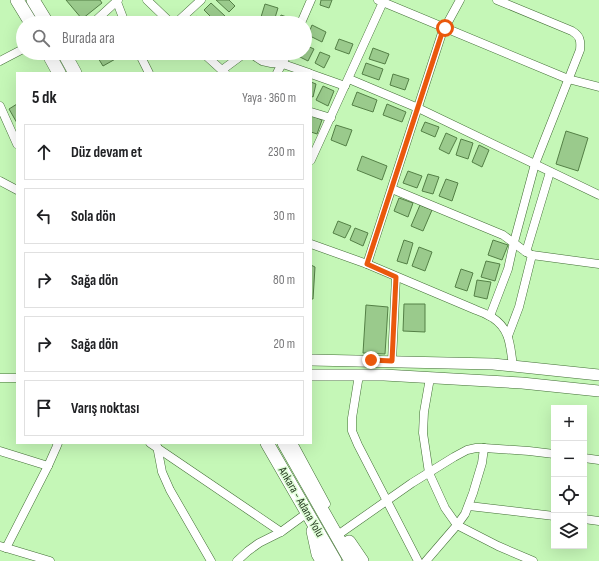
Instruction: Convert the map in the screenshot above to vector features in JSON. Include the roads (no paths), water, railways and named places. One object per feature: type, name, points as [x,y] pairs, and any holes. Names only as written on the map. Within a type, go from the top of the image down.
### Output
[{"type":"highway","points":[[17,0],[26,16]]},
{"type":"highway","points":[[35,1],[43,16]]},
{"type":"highway","points":[[52,60],[58,72]]},
{"type":"highway","points":[[68,60],[74,72]]},
{"type":"highway","name":"Ankara - Adana Yolu","points":[[268,444],[335,561]]},
{"type":"highway","name":"Ankara - Adana Yolu","points":[[285,444],[351,561]]},
{"type":"highway","points":[[321,510],[341,530],[362,561]]},
{"type":"highway","points":[[309,516],[318,554],[322,561]]},
{"type":"main road","points":[[312,360],[493,364],[599,375]]},
{"type":"main road","points":[[312,375],[384,375],[522,383],[599,391]]},
{"type":"street","points":[[147,0],[164,16]]},
{"type":"street","points":[[184,16],[201,0]]},
{"type":"street","points":[[304,16],[311,0]]},
{"type":"street","points":[[367,264],[442,33],[460,0]]},
{"type":"street","points":[[490,316],[508,269],[535,164],[580,50],[580,39],[577,34],[497,0]]},
{"type":"street","points":[[101,16],[118,1],[123,16]]},
{"type":"street","points":[[312,158],[347,82],[381,1],[568,79],[599,87]]},
{"type":"street","points":[[0,61],[16,53]]},
{"type":"street","points":[[142,60],[148,72]]},
{"type":"street","points":[[211,60],[224,72],[237,60]]},
{"type":"street","points":[[260,60],[283,64],[307,72]]},
{"type":"street","points":[[278,72],[285,60]]},
{"type":"street","points":[[312,73],[347,82],[418,108],[599,194]]},
{"type":"street","points":[[0,106],[16,142]]},
{"type":"street","points":[[312,112],[331,118]]},
{"type":"street","points":[[508,336],[525,287],[529,253],[550,172]]},
{"type":"street","points":[[0,181],[16,189]]},
{"type":"street","points":[[392,189],[503,235],[529,253],[599,264]]},
{"type":"street","points":[[312,244],[367,264],[490,316],[502,325],[508,336],[513,366]]},
{"type":"street","points":[[392,361],[396,277]]},
{"type":"street","points":[[359,375],[352,418],[352,432],[418,561]]},
{"type":"street","points":[[0,378],[16,378]]},
{"type":"street","points":[[430,378],[424,412],[423,433],[429,473],[445,508],[457,525],[498,546],[533,561]]},
{"type":"street","points":[[50,561],[3,547],[48,466],[58,444]]},
{"type":"street","points":[[294,444],[341,530],[467,450],[484,448],[551,454]]},
{"type":"street","points":[[154,445],[280,532]]},
{"type":"street","points":[[154,445],[162,472],[170,490],[211,561]]},
{"type":"street","points":[[426,561],[465,514],[469,506],[482,464],[484,448]]},
{"type":"street","points":[[0,451],[48,466]]},
{"type":"street","points":[[587,458],[599,460]]},
{"type":"street","points":[[469,506],[551,516]]},
{"type":"street","points":[[237,561],[259,543],[309,516]]},
{"type":"street","points":[[587,520],[599,521]]}]
